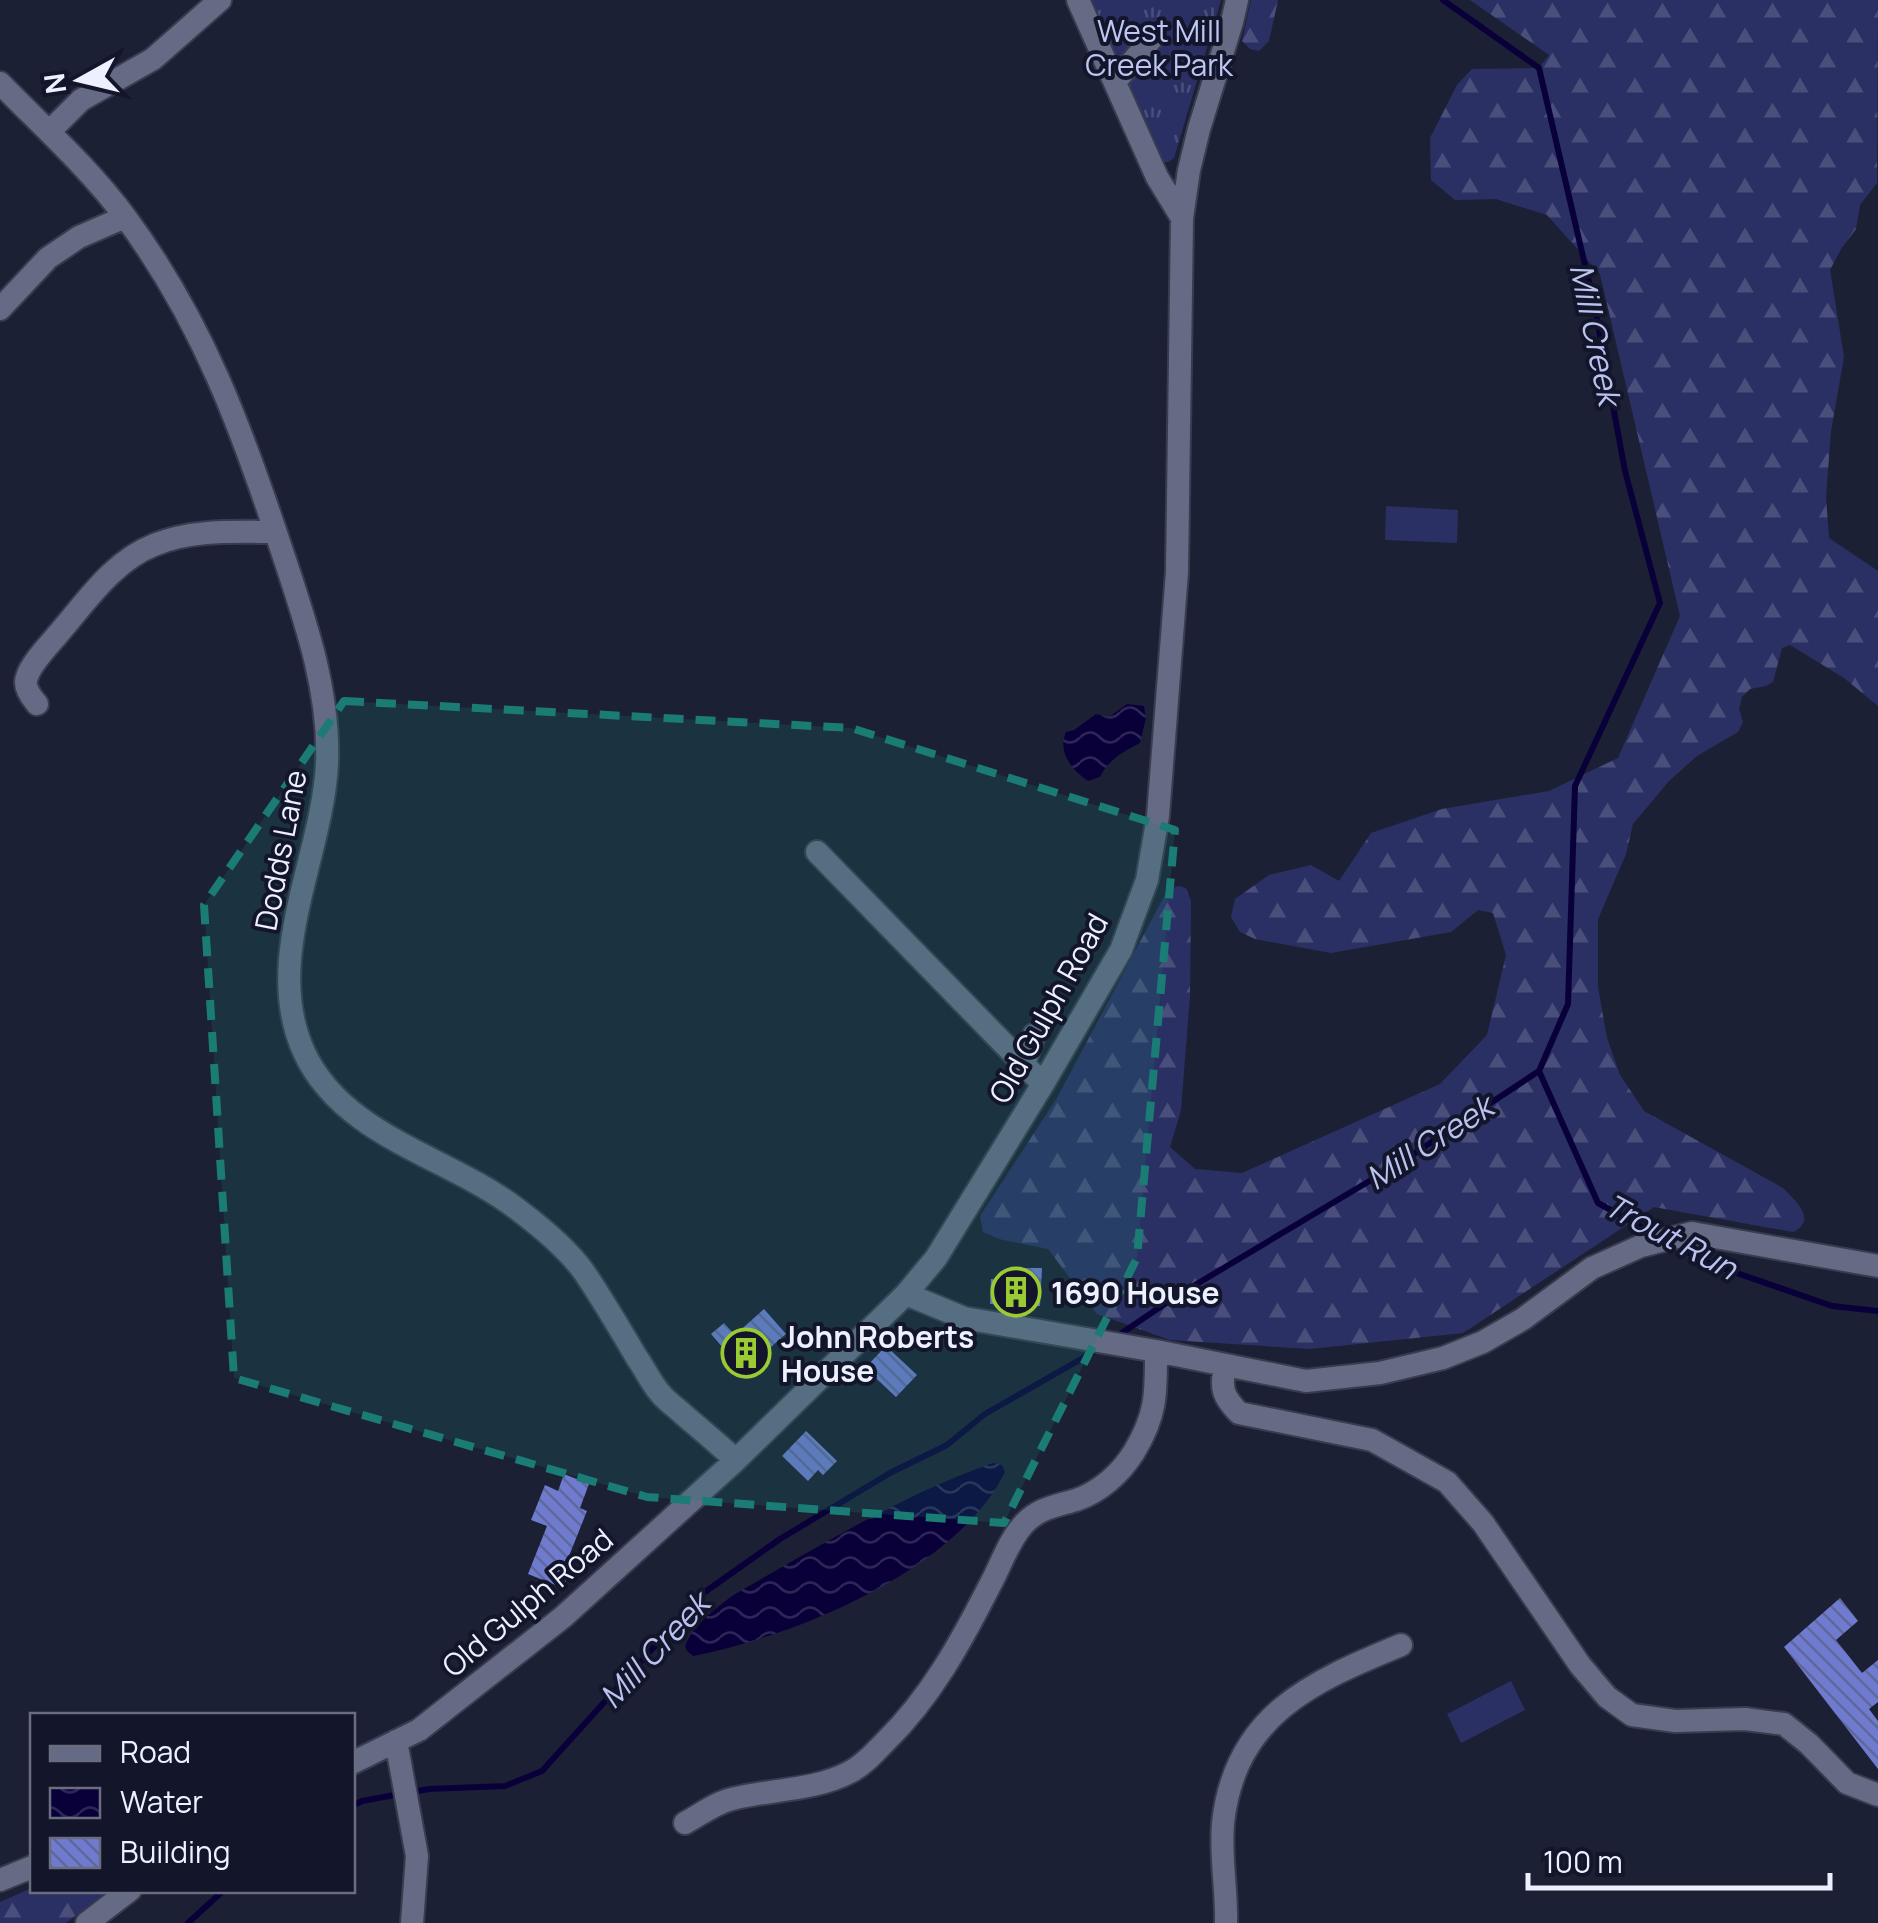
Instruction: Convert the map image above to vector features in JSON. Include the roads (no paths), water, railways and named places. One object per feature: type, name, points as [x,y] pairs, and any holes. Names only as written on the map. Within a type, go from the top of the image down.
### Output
[{"type":"street","points":[[49,132],[81,100],[152,59],[220,0]]},
{"type":"street","points":[[1078,0],[1157,177],[1182,218]]},
{"type":"street","name":"Old Gulph Road","points":[[355,1762],[419,1730],[563,1616],[736,1460],[906,1294],[936,1258],[1121,950],[1146,880],[1158,816],[1177,572],[1182,218],[1189,170],[1237,0]]},
{"type":"street","points":[[1115,82],[1153,37]]},
{"type":"street","name":"Dodds Lane","points":[[0,83],[126,216],[184,306],[235,416],[308,633],[326,725],[324,804],[293,926],[290,965],[294,1023],[302,1049],[325,1086],[356,1116],[515,1207],[560,1245],[582,1269],[660,1394],[736,1460]]},
{"type":"street","points":[[0,309],[48,258],[126,216]]},
{"type":"street","points":[[37,704],[29,693],[27,676],[106,578],[127,560],[152,545],[211,532],[276,532]]},
{"type":"street","points":[[817,852],[1044,1084]]},
{"type":"street","points":[[1024,1064],[1034,1035]]},
{"type":"street","points":[[906,1294],[964,1318],[1156,1350],[1306,1381],[1380,1373],[1443,1358],[1483,1342],[1523,1319],[1592,1268],[1642,1246],[1692,1233],[1878,1266]]},
{"type":"street","points":[[685,1823],[730,1799],[814,1784],[851,1772],[897,1730],[939,1676],[1021,1527],[1047,1507],[1095,1492],[1132,1456],[1156,1401],[1156,1350]]},
{"type":"street","points":[[1225,1366],[1221,1385],[1225,1399],[1239,1413],[1372,1440],[1447,1482],[1483,1523],[1580,1665],[1607,1697],[1632,1716],[1784,1724],[1847,1784],[1878,1795]]},
{"type":"street","points":[[1226,1923],[1223,1824],[1242,1758],[1262,1727],[1285,1704],[1316,1682],[1401,1645]]},
{"type":"street","points":[[396,1741],[417,1856],[412,1923]]},
{"type":"street","points":[[0,1880],[30,1868]]},
{"type":"street","points":[[87,1923],[126,1893]]},
{"type":"water","points":[[1127,704],[1144,706],[1146,718],[1140,743],[1112,761],[1100,777],[1088,781],[1068,760],[1063,747],[1066,732],[1096,714],[1109,717]]},
{"type":"water","points":[[993,1463],[1002,1465],[1005,1472],[982,1507],[950,1539],[912,1568],[870,1593],[778,1633],[693,1656],[687,1651],[685,1646],[700,1624],[735,1594],[894,1506]]},
{"type":"waterway","name":"Mill Creek","points":[[1116,1337],[1175,1297],[1403,1161],[1539,1071],[1568,1004],[1575,786],[1660,603],[1625,471],[1595,308],[1539,68],[1443,0]]},
{"type":"waterway","name":"Trout Run","points":[[1539,1071],[1598,1203],[1656,1235]]},
{"type":"waterway","name":"Trout Run","points":[[1676,1246],[1711,1264],[1832,1306],[1878,1311]]},
{"type":"waterway","name":"Mill Creek","points":[[412,1792],[505,1786],[542,1771],[702,1594],[780,1539],[890,1473],[947,1445],[985,1414],[1097,1350]]},
{"type":"waterway","name":"Mill Creek","points":[[355,1804],[400,1794]]},
{"type":"waterway","name":"Mill Creek","points":[[188,1923],[221,1893]]},
{"type":"place","name":"1690 House","points":[[1016,1292]]},
{"type":"place","name":"John Roberts House","points":[[746,1353]]},
{"type":"park label","name":"West Mill Creek Park","points":[[1159,47]]}]
